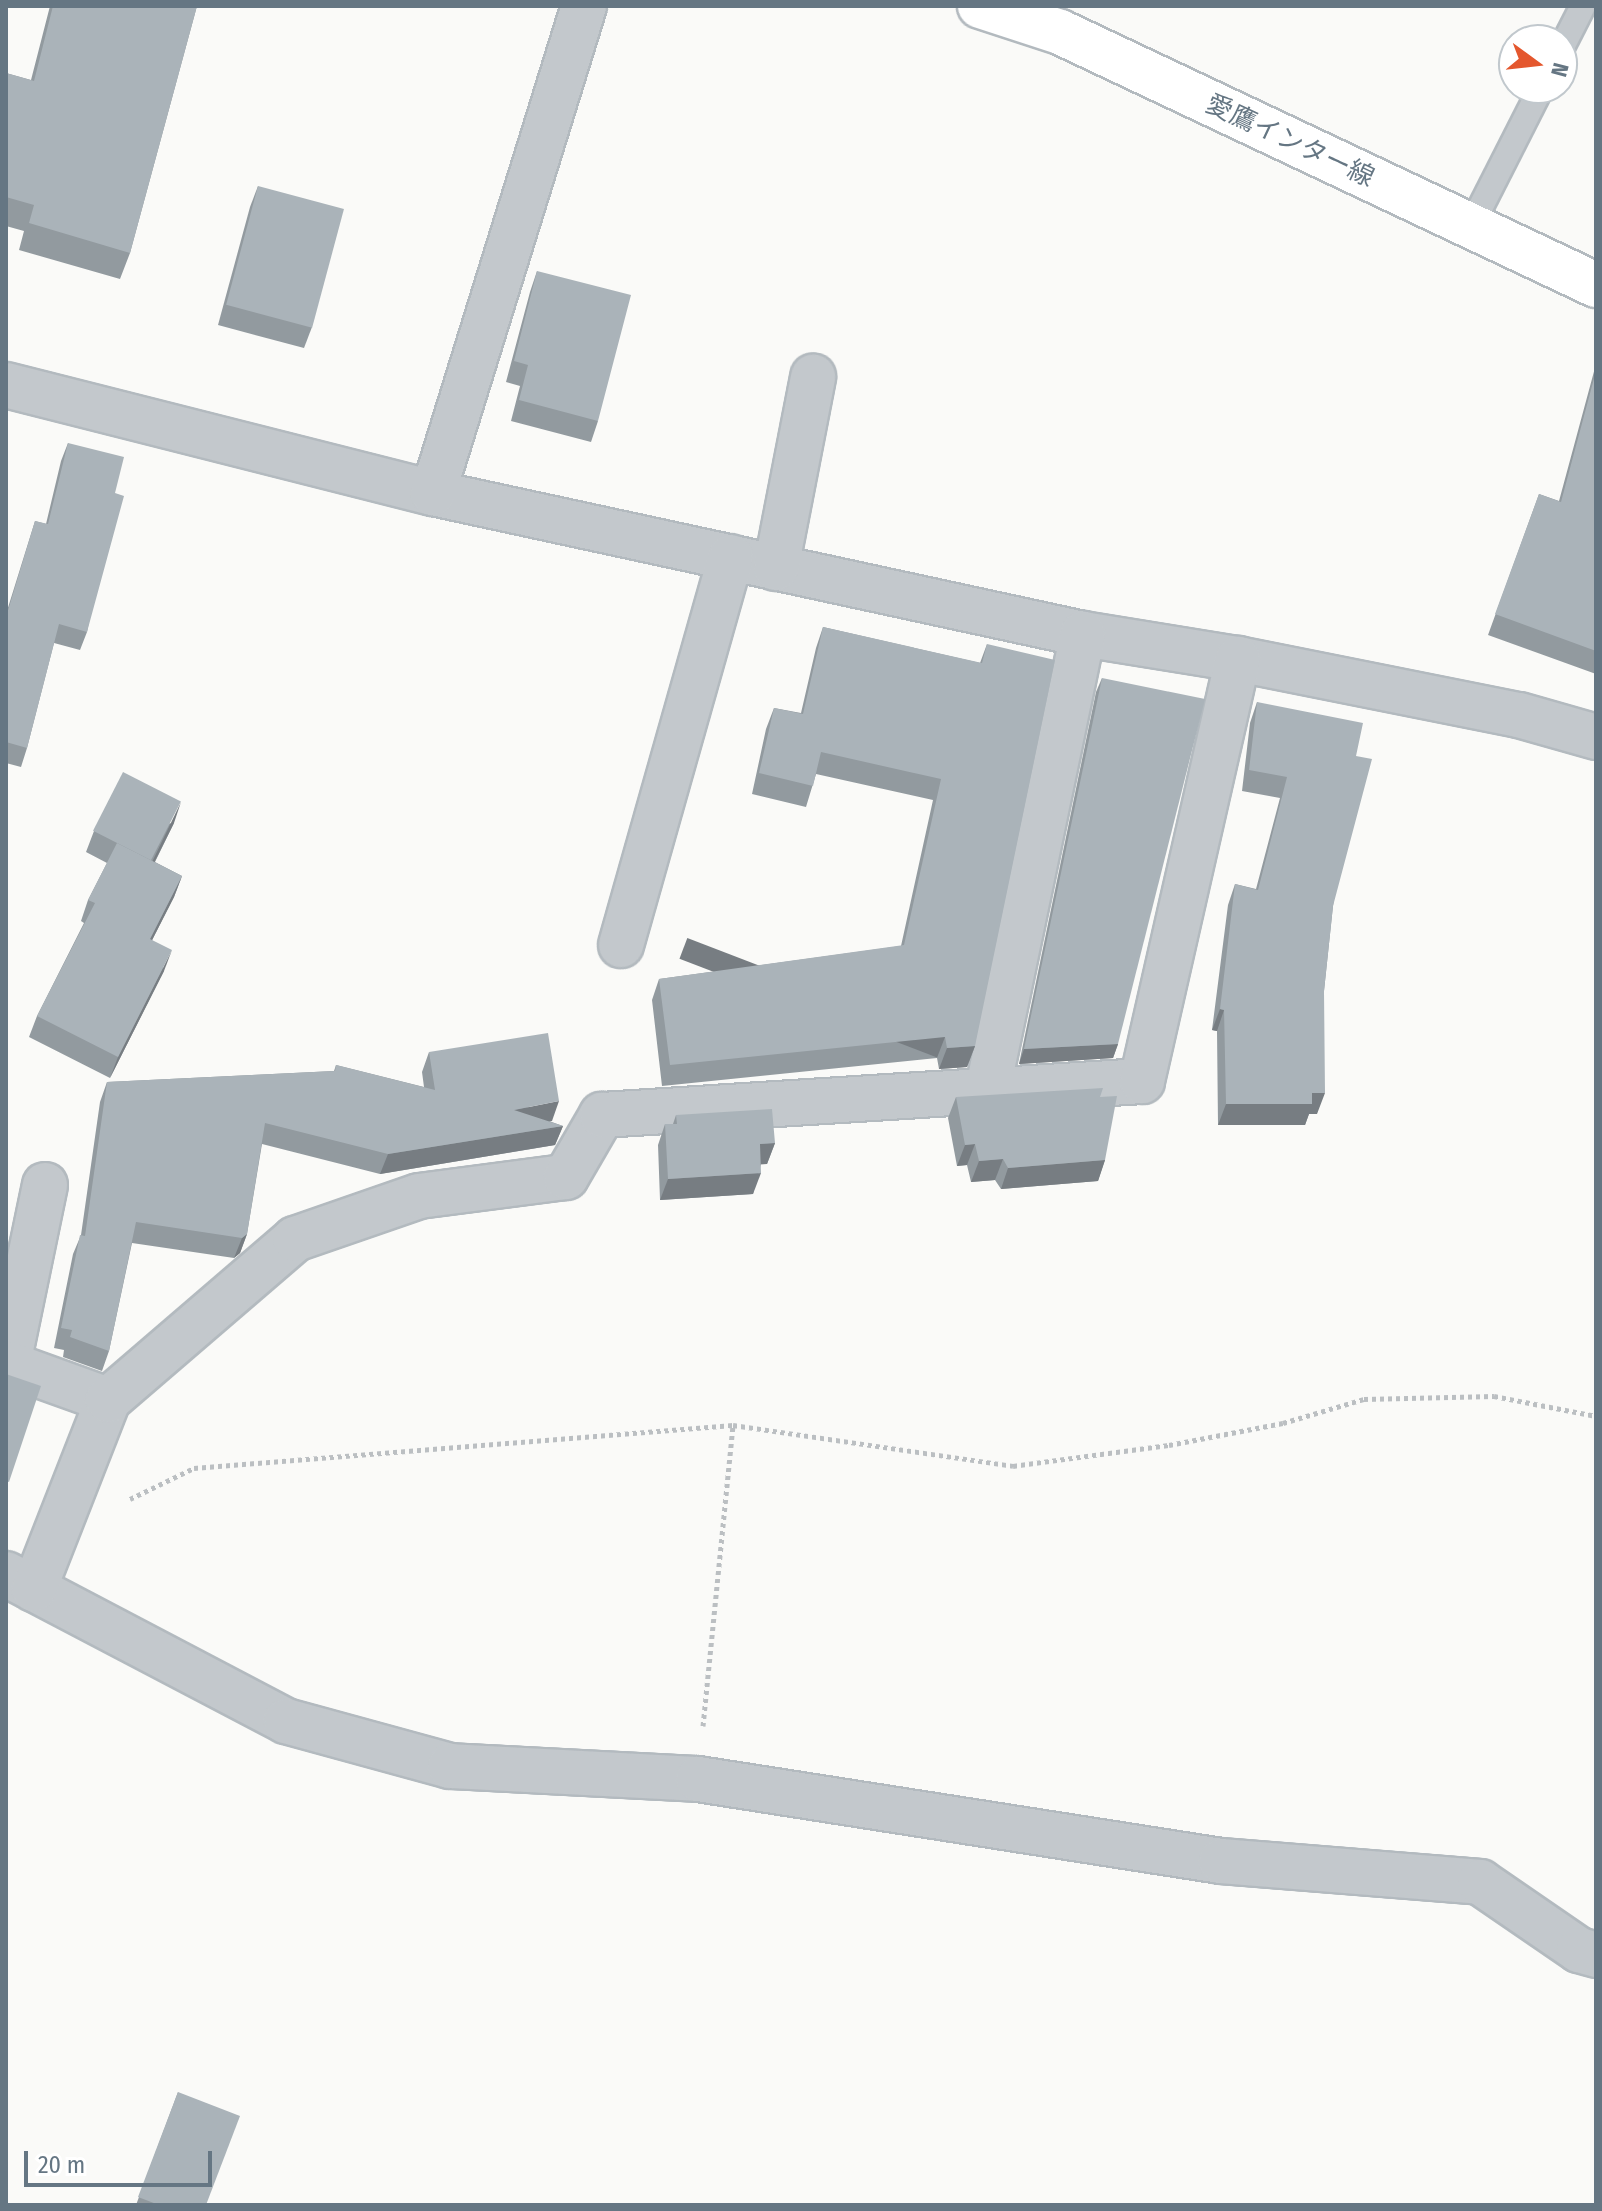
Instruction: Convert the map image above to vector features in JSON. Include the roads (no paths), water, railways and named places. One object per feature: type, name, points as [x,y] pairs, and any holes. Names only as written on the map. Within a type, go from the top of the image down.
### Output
[{"type":"main road","name":"愛鷹インター線","points":[[980,6],[1060,32],[1596,285]]},
{"type":"street","points":[[433,493],[584,6]]},
{"type":"street","points":[[776,568],[813,377]]},
{"type":"street","points":[[6,385],[433,493],[1083,634],[1238,659],[1519,715],[1596,737]]},
{"type":"street","points":[[621,945],[731,557]]},
{"type":"street","points":[[988,1088],[1083,634]]},
{"type":"street","points":[[1238,659],[1142,1081],[988,1088],[602,1115],[566,1177],[419,1196],[295,1239],[108,1400],[55,1535],[20,1581],[286,1721],[450,1766],[698,1779],[1221,1861],[1480,1882],[1579,1950],[1596,1955]]},
{"type":"street","points":[[45,1185],[8,1364],[108,1400]]},
{"type":"lane","points":[[1574,24],[1583,6]]},
{"type":"lane","points":[[1471,226],[1533,104]]}]
